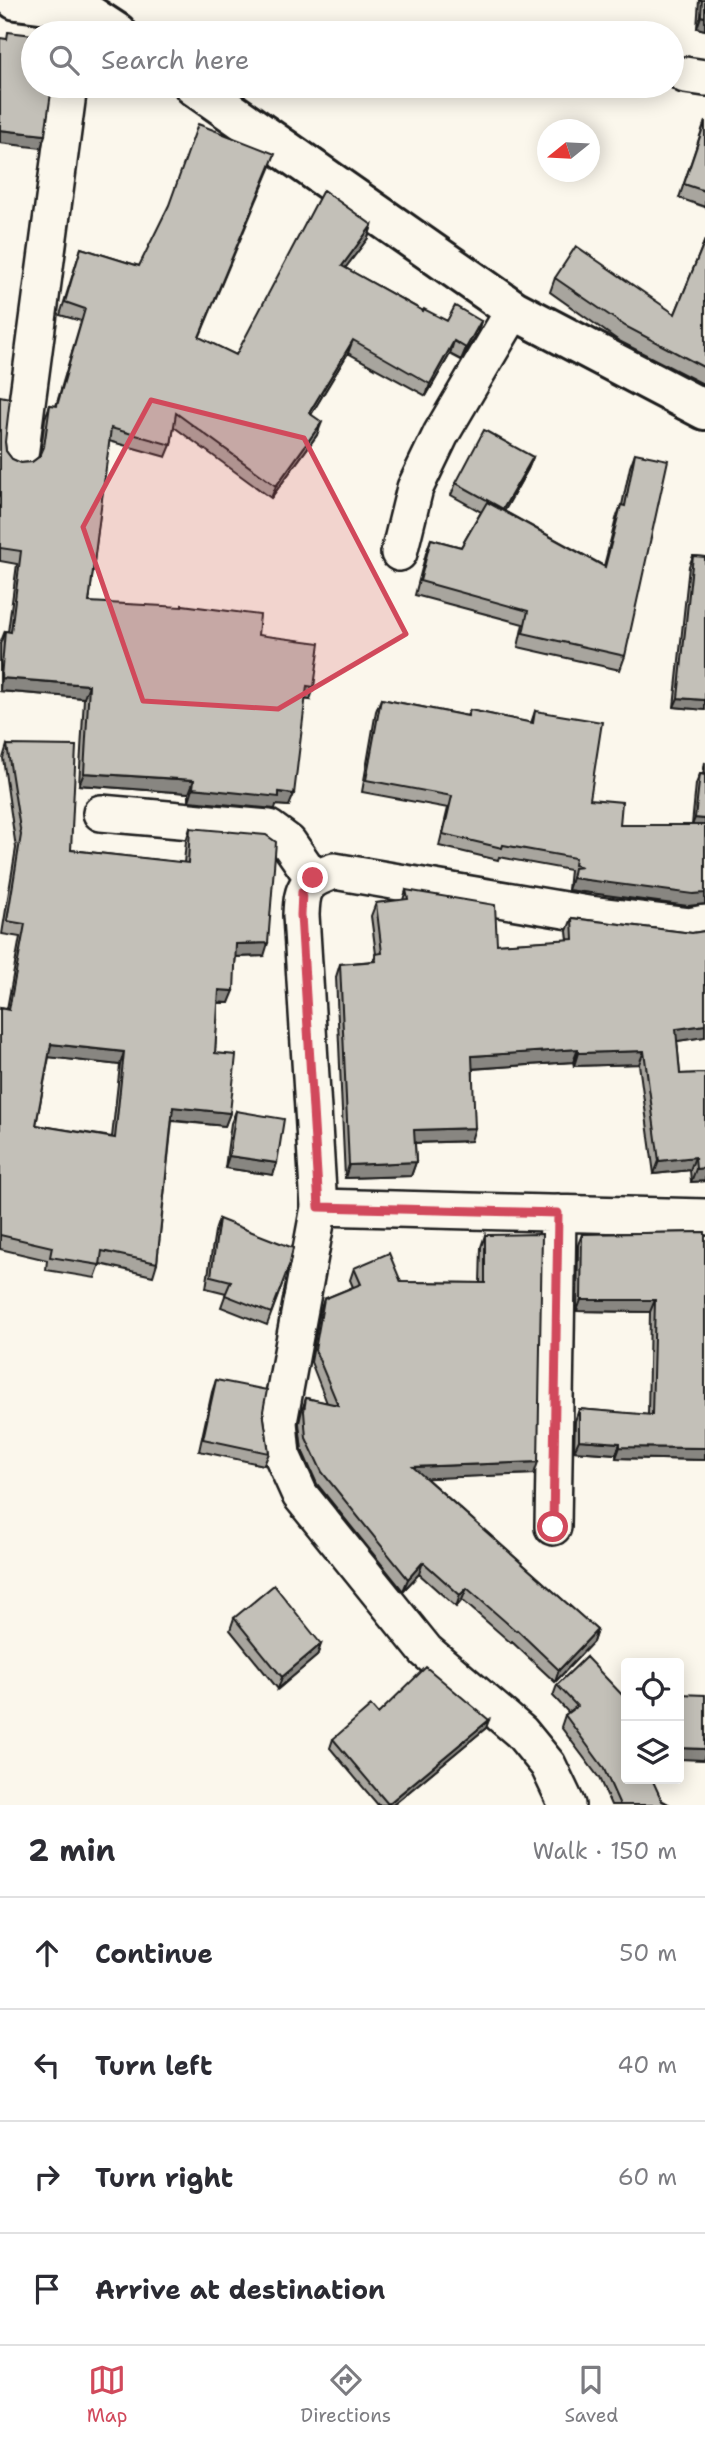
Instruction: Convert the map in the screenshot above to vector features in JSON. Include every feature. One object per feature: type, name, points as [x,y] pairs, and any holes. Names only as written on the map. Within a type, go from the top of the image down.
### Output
[{"type":"main road","points":[[16,0],[78,21]]},
{"type":"main road","points":[[211,98],[514,310],[705,410]]},
{"type":"street","points":[[20,456],[67,98]]},
{"type":"street","points":[[399,553],[415,488],[442,434],[514,310]]},
{"type":"street","points":[[101,813],[269,828],[288,842],[313,878]]},
{"type":"street","points":[[567,1805],[548,1765],[521,1732],[426,1651],[300,1495],[282,1455],[279,1422],[319,1207],[301,915],[302,892],[313,878],[334,871],[588,914],[689,926],[705,923]]},
{"type":"street","points":[[319,1207],[705,1217]]},
{"type":"street","points":[[553,1527],[558,1213]]},
{"type":"highlighted area","points":[[151,400],[304,438],[406,634],[278,709],[143,701],[83,527]]},
{"type":"building","points":[[702,0],[705,0],[705,17],[701,16]]},
{"type":"building","points":[[8,32],[21,34],[21,98],[50,98],[45,135],[0,130],[0,38],[7,39]]},
{"type":"building","points":[[705,122],[705,191],[684,184]]},
{"type":"building","points":[[198,124],[275,154],[199,337],[236,355],[323,190],[372,225],[342,266],[423,311],[424,309],[447,321],[455,306],[481,321],[466,348],[454,341],[430,384],[353,340],[309,413],[322,422],[276,486],[176,413],[171,445],[111,428],[89,602],[182,605],[260,615],[258,635],[320,643],[314,687],[307,686],[294,794],[279,792],[279,797],[193,788],[194,780],[84,773],[89,685],[1,678],[5,631],[11,632],[21,551],[0,548],[0,396],[10,398],[6,451],[12,459],[21,463],[32,462],[40,456],[44,447],[50,405],[57,406],[85,309],[65,302],[81,248],[139,266],[169,205]]},
{"type":"building","points":[[705,240],[705,368],[625,326],[555,278],[576,246],[675,314]]},
{"type":"building","points":[[484,430],[533,457],[503,509],[456,483]]},
{"type":"building","points":[[635,453],[668,460],[625,656],[523,633],[528,611],[420,581],[431,539],[461,547],[487,502],[605,567],[621,505],[625,506]]},
{"type":"building","points":[[693,556],[705,557],[705,700],[678,698]]},
{"type":"building","points":[[381,699],[468,716],[470,710],[533,723],[535,711],[602,722],[590,799],[622,802],[620,825],[705,825],[705,893],[693,894],[572,878],[574,868],[582,867],[574,865],[575,858],[503,845],[502,848],[443,834],[452,796],[366,780]]},
{"type":"building","points":[[7,745],[76,746],[71,850],[188,863],[190,828],[266,835],[276,842],[268,943],[236,944],[234,991],[219,990],[215,1053],[236,1055],[230,1113],[173,1107],[157,1263],[102,1251],[100,1265],[50,1257],[52,1247],[0,1235],[0,1008],[9,1010],[25,924],[7,921],[21,835]],"holes":[[[51,1044],[124,1052],[115,1138],[36,1125]]]},
{"type":"building","points":[[700,774],[705,775],[705,819],[695,818]]},
{"type":"building","points":[[406,890],[495,905],[497,944],[573,939],[572,918],[692,933],[705,931],[705,1025],[676,1029],[680,1074],[705,1073],[705,1168],[696,1169],[695,1157],[659,1161],[644,1051],[578,1053],[578,1049],[472,1056],[475,1128],[414,1130],[416,1162],[349,1165],[340,964],[376,961],[375,954],[382,953],[376,903],[408,899]]},
{"type":"building","points":[[236,1111],[284,1119],[277,1163],[229,1156]]},
{"type":"building","points":[[219,1219],[293,1248],[271,1313],[225,1295],[231,1281],[211,1276]]},
{"type":"building","points":[[705,1232],[705,1448],[620,1447],[620,1443],[579,1440],[579,1409],[652,1415],[655,1300],[581,1300],[582,1234]]},
{"type":"building","points":[[542,1234],[538,1462],[413,1467],[597,1630],[559,1670],[467,1588],[460,1595],[423,1562],[408,1579],[322,1472],[306,1438],[304,1411],[306,1398],[338,1405],[315,1350],[324,1299],[361,1284],[354,1268],[389,1253],[401,1282],[485,1283],[485,1235]]},
{"type":"building","points":[[216,1380],[267,1390],[263,1411],[269,1453],[203,1439]]},
{"type":"building","points":[[274,1585],[321,1644],[282,1677],[234,1618]]},
{"type":"building","points":[[586,1657],[621,1694],[621,1784],[654,1784],[662,1801],[670,1805],[620,1805],[603,1767],[565,1715],[577,1706],[557,1685]]},
{"type":"building","points":[[426,1667],[489,1720],[388,1804],[333,1739],[371,1706],[378,1714]]},
{"type":"building","points":[[684,1694],[705,1695],[705,1749],[684,1748]]},
{"type":"route","points":[[313,878],[302,892],[301,915],[319,1207],[558,1213],[553,1527]]}]
